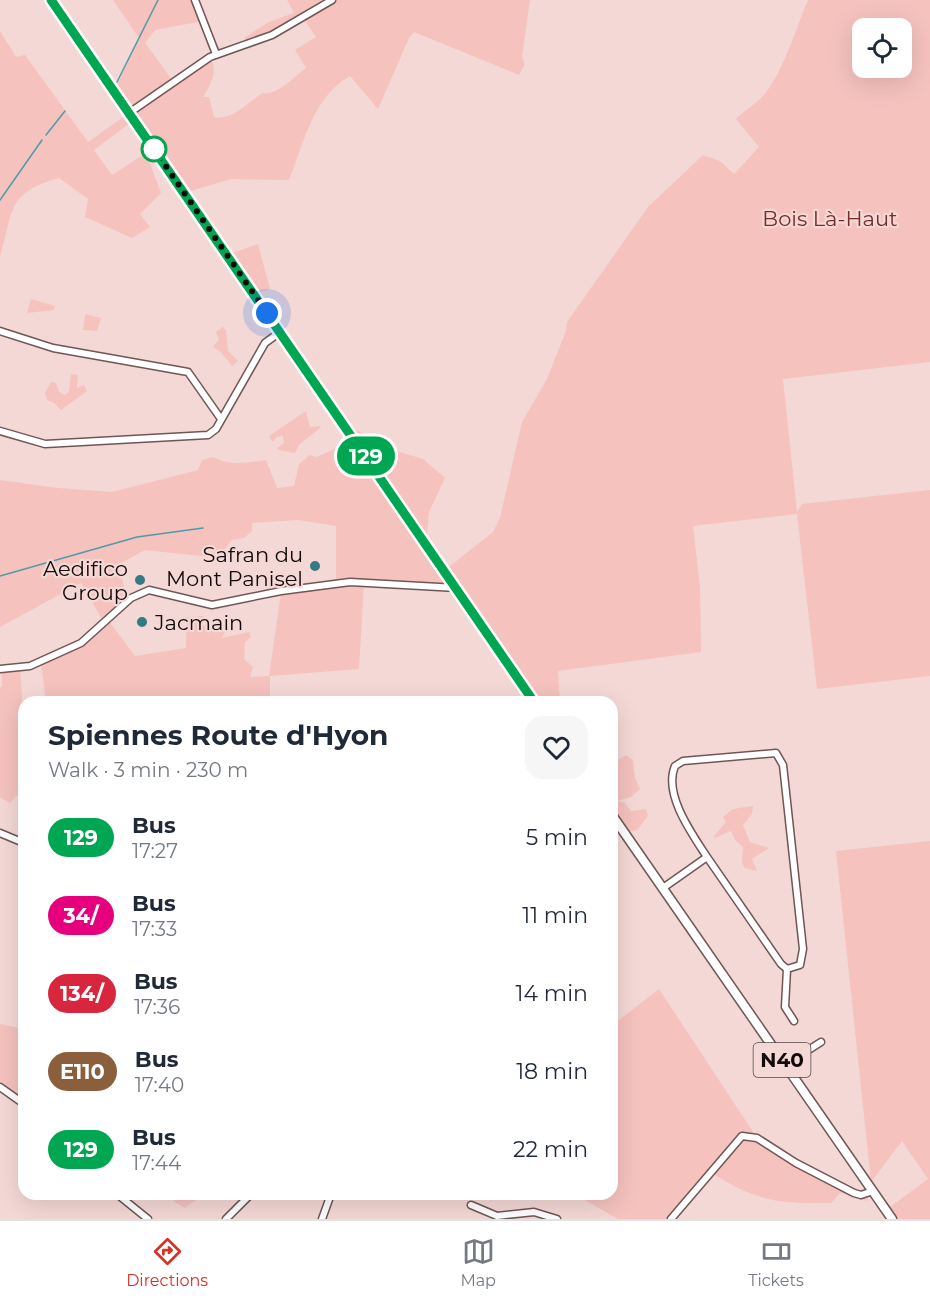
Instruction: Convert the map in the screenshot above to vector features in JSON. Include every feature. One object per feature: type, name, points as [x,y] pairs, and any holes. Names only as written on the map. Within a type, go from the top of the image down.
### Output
[{"type":"main road","points":[[51,0],[530,696]]},
{"type":"main road","name":"N40","points":[[618,824],[892,1219]]},
{"type":"street","points":[[195,0],[216,54]]},
{"type":"street","points":[[129,113],[216,54],[272,35],[332,0]]},
{"type":"street","points":[[0,331],[53,348],[188,372],[221,420]]},
{"type":"street","points":[[0,431],[45,444],[208,435],[221,420],[265,343],[280,332]]},
{"type":"street","points":[[0,669],[30,666],[81,643],[131,598],[149,590],[212,605],[281,591],[350,582],[457,588]]},
{"type":"street","points":[[787,969],[800,965],[803,949],[783,765],[777,753],[683,761],[674,768],[677,808],[772,953],[787,969],[785,1007],[794,1021]]},
{"type":"street","points":[[0,833],[18,840]]},
{"type":"street","points":[[663,888],[707,857]]},
{"type":"street","points":[[785,1065],[821,1042]]},
{"type":"street","points":[[0,1087],[18,1100]]},
{"type":"street","points":[[671,1219],[742,1136],[757,1138],[796,1163],[854,1193],[861,1195],[873,1191]]},
{"type":"street","points":[[124,1200],[148,1219]]},
{"type":"street","points":[[226,1219],[245,1200]]},
{"type":"street","points":[[322,1219],[329,1200]]},
{"type":"street","points":[[471,1205],[497,1216],[543,1213],[557,1219]]},
{"type":"green space","points":[[113,0],[195,0],[203,21],[155,30],[145,43],[173,81],[210,57],[214,73],[203,97],[209,97],[214,117],[221,118],[240,110],[262,93],[274,92],[306,68],[295,50],[316,37],[303,18],[247,43],[244,38],[269,22],[294,13],[287,0],[530,0],[522,57],[525,64],[519,75],[414,32],[409,38],[378,109],[350,76],[327,96],[311,122],[289,180],[231,179],[184,193],[134,120],[94,150],[112,175],[146,153],[161,193],[140,214],[150,227],[132,238],[85,217],[88,199],[59,178],[29,190],[21,197],[11,215],[0,257],[0,31],[16,57],[25,55],[88,142],[129,113],[114,91],[139,38]]},
{"type":"green space","name":"Bois Là-Haut","points":[[808,0],[930,0],[930,362],[783,379],[797,512],[802,504],[930,490],[930,676],[817,689],[797,514],[693,526],[700,587],[701,652],[558,671],[560,696],[530,696],[456,588],[364,583],[359,669],[270,676],[270,696],[45,696],[41,662],[81,643],[103,621],[81,583],[0,627],[0,480],[112,492],[198,470],[202,460],[213,457],[232,463],[266,460],[277,488],[294,486],[299,464],[310,455],[317,457],[354,440],[341,421],[387,448],[423,459],[445,478],[429,512],[426,544],[445,570],[493,532],[500,518],[522,422],[547,379],[566,331],[567,322],[648,207],[703,155],[720,161],[734,174],[759,147],[736,119],[760,99],[785,59]],"holes":[[[298,520],[336,526],[336,583],[281,593],[269,676],[250,677],[253,667],[244,659],[245,642],[251,637],[249,632],[222,638],[225,632],[222,629],[201,625],[204,616],[187,617],[186,648],[135,656],[108,620],[127,602],[119,564],[145,550],[210,557],[221,554],[232,540],[244,538],[252,531],[252,523]]]},
{"type":"green space","points":[[258,244],[270,289],[254,294],[227,255]]},
{"type":"green space","points":[[31,299],[55,306],[54,310],[27,313]]},
{"type":"green space","points":[[85,314],[101,318],[97,331],[83,330]]},
{"type":"green space","points":[[223,327],[226,330],[228,351],[238,361],[232,366],[221,352],[213,347],[219,340],[216,332]]},
{"type":"green space","points":[[71,374],[78,375],[77,388],[84,385],[87,391],[61,410],[47,400],[45,393],[51,382],[56,383],[59,392],[65,395],[69,392]]},
{"type":"green space","points":[[306,411],[310,427],[321,426],[320,428],[299,445],[295,453],[279,450],[277,448],[284,443],[283,436],[276,437],[273,442],[269,436]]},
{"type":"green space","points":[[20,668],[22,696],[18,696],[18,796],[10,803],[0,797],[2,669]]},
{"type":"green space","points":[[626,755],[633,760],[635,778],[640,789],[631,797],[618,801],[618,760]]},
{"type":"green space","points":[[618,801],[625,803],[631,811],[646,809],[648,816],[637,830],[627,832],[618,818]]},
{"type":"green space","points":[[753,806],[752,814],[743,825],[750,842],[769,848],[752,859],[757,871],[745,868],[742,863],[743,847],[735,840],[731,831],[715,838],[714,836],[726,822],[723,817],[733,809]]},
{"type":"green space","points":[[930,841],[930,1219],[892,1219],[886,1210],[928,1179],[902,1141],[871,1182],[836,851]]},
{"type":"green space","points":[[659,989],[757,1138],[854,1193],[866,1194],[868,1201],[840,1193],[831,1203],[796,1203],[768,1199],[741,1189],[710,1172],[671,1219],[618,1219],[585,1200],[618,1200],[619,1020]]},
{"type":"green space","points":[[0,1024],[18,1028],[18,1094],[16,1099],[0,1087]]},
{"type":"green space","points":[[174,1200],[196,1200],[185,1208]]},
{"type":"waterway","points":[[117,82],[158,0]]},
{"type":"waterway","points":[[46,135],[65,111]]},
{"type":"waterway","points":[[0,200],[42,140]]},
{"type":"waterway","points":[[0,576],[137,537],[203,528]]},
{"type":"bus line","name":"129","points":[[51,0],[530,696]]},
{"type":"place","name":"Safran du Mont Panisel","points":[[315,566]]},
{"type":"place","name":"Aedifico Group","points":[[140,580]]},
{"type":"place","name":"Jacmain","points":[[142,622]]},
{"type":"route","points":[[154,149],[267,313]]}]
